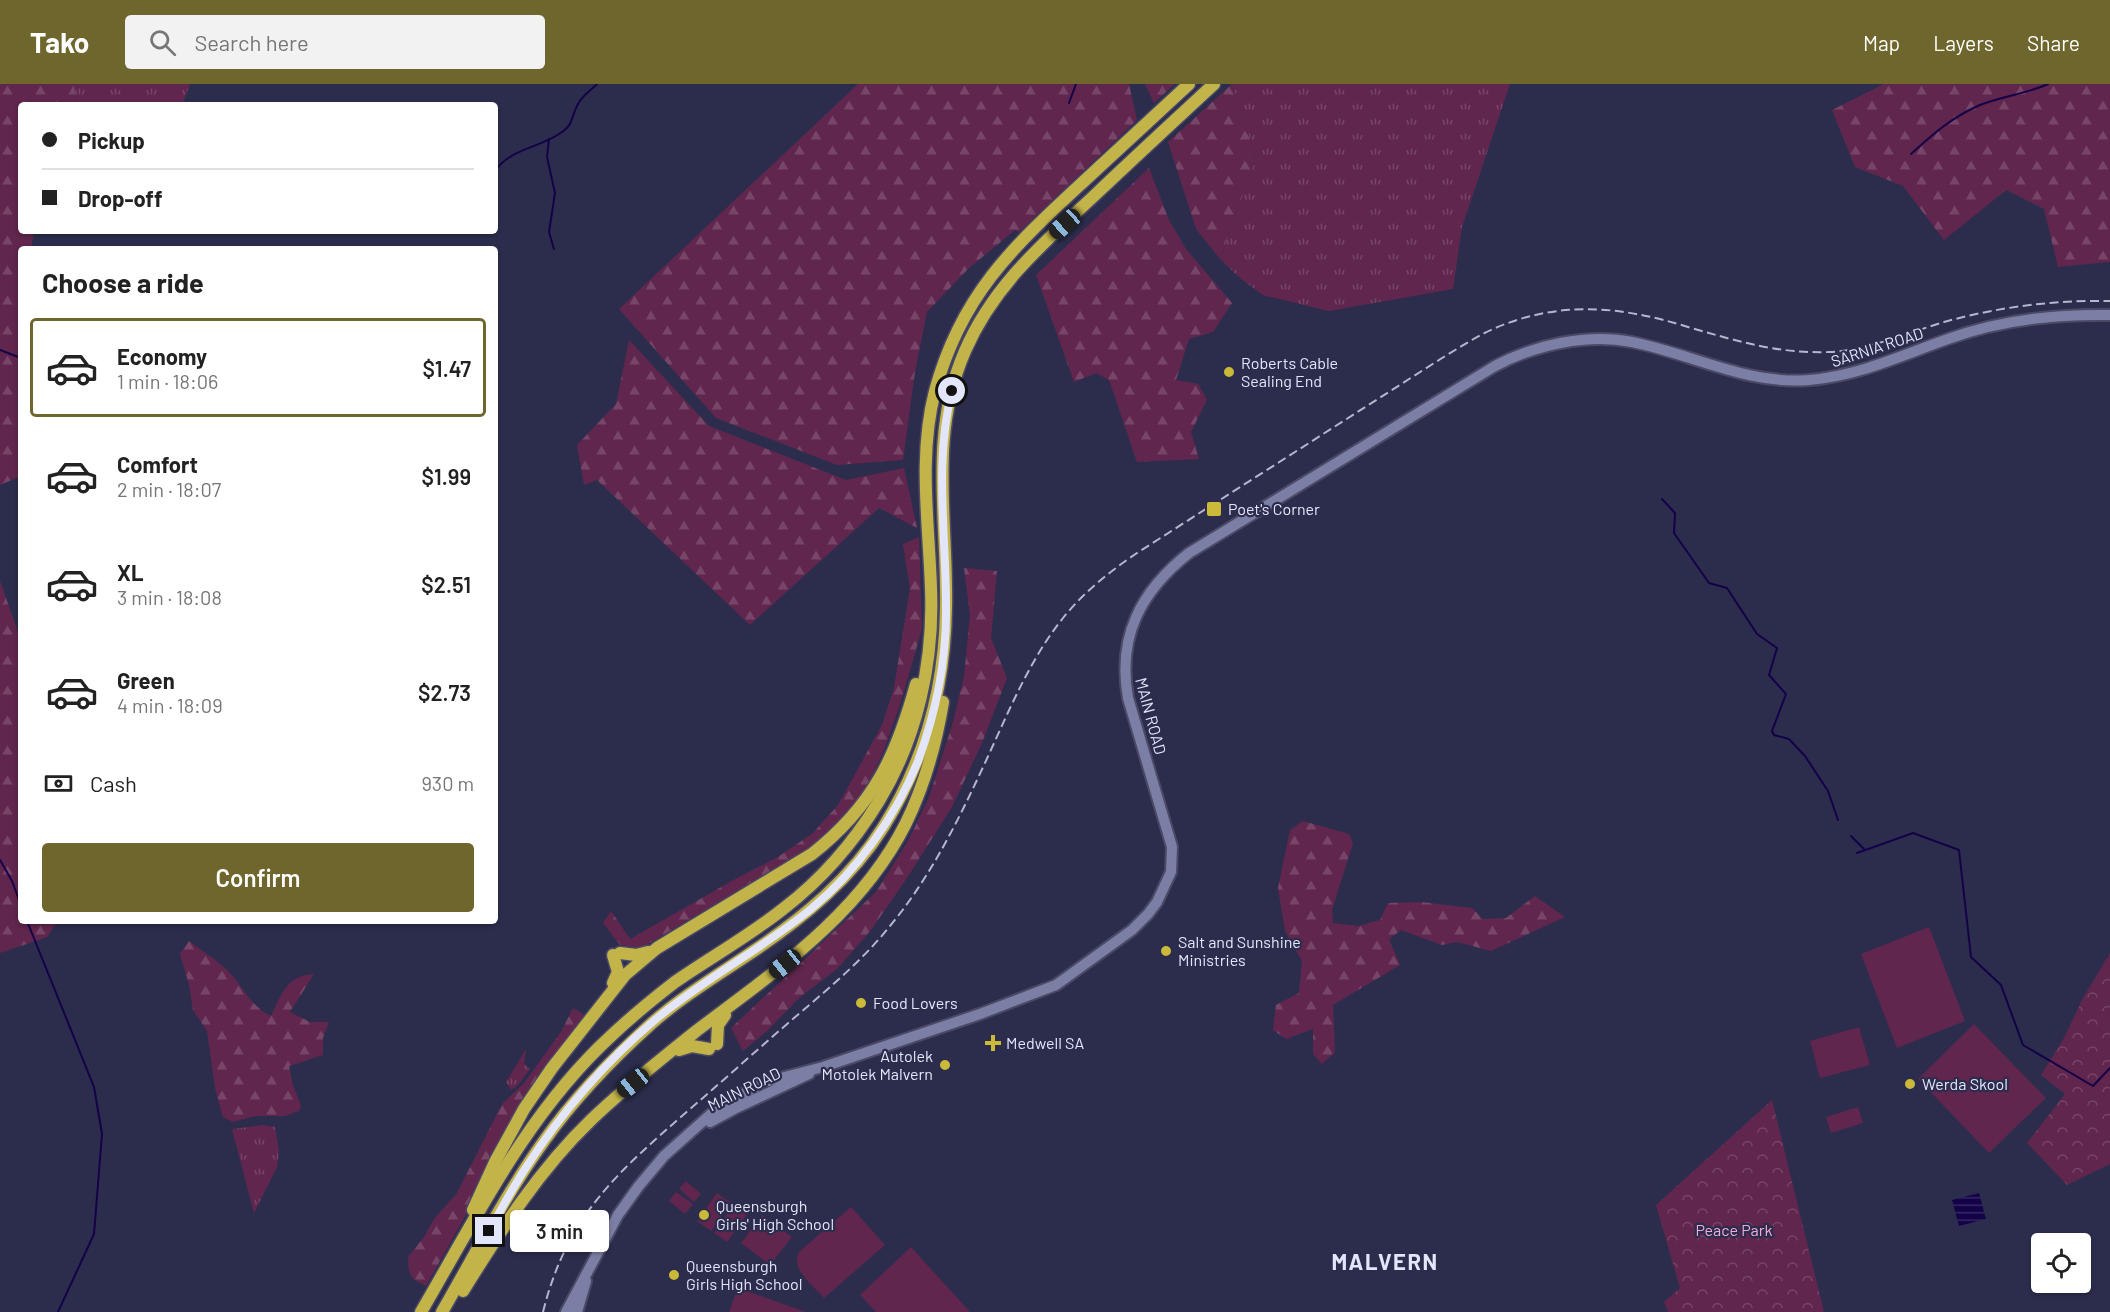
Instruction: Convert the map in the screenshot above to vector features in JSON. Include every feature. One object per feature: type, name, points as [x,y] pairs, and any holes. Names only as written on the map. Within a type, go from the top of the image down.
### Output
[{"type":"highway","points":[[421,1312],[532,1127],[599,1047],[674,983],[783,910],[809,888],[848,844],[894,776],[908,742],[924,687],[929,652],[932,592],[927,490],[928,429],[936,388],[955,336],[993,272],[1022,239],[1189,84]]},
{"type":"highway","points":[[442,1312],[524,1170],[546,1138],[612,1059],[657,1019],[697,988],[757,949],[811,909],[848,873],[882,828],[916,764],[934,708],[944,650],[946,608],[941,468],[945,421],[963,355],[985,312],[1004,285],[1042,244],[1214,84]]},
{"type":"highway","points":[[450,1312],[502,1229],[554,1159],[611,1102],[693,1034],[734,1005],[802,950],[843,912],[885,859],[905,824],[930,763],[945,695],[952,594],[945,558]]},
{"type":"highway","points":[[451,1261],[495,1162],[524,1110],[552,1068],[634,966],[657,948],[812,854],[834,837],[855,815],[888,764],[902,732],[917,680],[929,652]]},
{"type":"highway","points":[[606,998],[618,972],[617,954],[636,955],[657,948]]},
{"type":"highway","points":[[670,1054],[692,1046],[713,1047],[718,1025],[734,1005]]},
{"type":"main road","name":"SARNIA ROAD","points":[[1584,340],[1630,341],[1750,376],[1808,381],[1845,375],[1876,366],[1949,338],[1997,325],[2043,317],[2110,315]]},
{"type":"main road","name":"MAIN ROAD","points":[[566,1312],[618,1215],[652,1169],[679,1142],[734,1109],[823,1066],[980,1014],[1056,985],[1132,930],[1157,902],[1171,872],[1172,847],[1169,829],[1128,698],[1124,677],[1125,654],[1129,634],[1138,612],[1158,582],[1173,566],[1204,544],[1496,366],[1515,357],[1547,347],[1584,340]]},
{"type":"main road","name":"MAIN ROAD","points":[[577,1312],[588,1272]]},
{"type":"green space","points":[[0,84],[74,84],[76,102],[18,102],[18,234],[34,234],[32,246],[18,246],[18,477],[0,485]]},
{"type":"green space","points":[[74,84],[190,84],[183,102],[76,102]]},
{"type":"green space","points":[[858,84],[1129,84],[1137,120],[1019,232],[1015,230],[968,269],[927,312],[915,372],[903,460],[837,465],[716,418],[619,309]]},
{"type":"green space","points":[[1145,84],[1175,84],[1154,103]]},
{"type":"green space","points":[[1232,84],[1510,84],[1462,227],[1453,289],[1329,311],[1263,295],[1241,279],[1220,259],[1256,158]]},
{"type":"green space","points":[[1232,84],[1256,158],[1220,259],[1196,229],[1168,142]]},
{"type":"green space","points":[[1884,84],[2110,84],[2110,262],[2058,267],[2044,209],[2006,190],[1944,240],[1903,186],[1855,167],[1832,110]]},
{"type":"green space","points":[[1149,168],[1169,220],[1186,249],[1232,303],[1213,332],[1189,339],[1176,380],[1198,384],[1207,400],[1191,432],[1199,459],[1137,462],[1109,380],[1096,373],[1074,382],[1036,275]]},
{"type":"green space","points":[[629,340],[709,426],[846,480],[904,468],[917,528],[879,508],[750,625],[597,480],[584,485],[577,445],[616,404]]},
{"type":"green space","points":[[919,537],[922,629],[900,705],[884,750],[866,789],[839,822],[803,852],[641,948],[620,945],[603,923],[611,911],[630,939],[778,857],[813,833],[838,805],[882,725],[894,688],[910,588],[903,544]]},
{"type":"green space","points":[[964,568],[997,571],[991,638],[1007,678],[982,743],[952,807],[871,930],[838,968],[799,998],[766,1032],[743,1051],[731,1028],[876,892],[909,839],[929,797],[953,722],[964,676],[970,615]]},
{"type":"green space","points":[[0,581],[18,632],[18,924],[56,924],[47,937],[0,953]]},
{"type":"green space","points":[[1303,821],[1349,834],[1353,843],[1332,910],[1333,923],[1359,926],[1380,920],[1388,903],[1421,902],[1472,908],[1483,919],[1506,918],[1535,896],[1565,917],[1491,951],[1457,942],[1442,945],[1401,930],[1389,939],[1400,965],[1333,1005],[1335,1052],[1322,1064],[1313,1054],[1313,1029],[1286,1039],[1273,1030],[1276,1005],[1299,993],[1302,961],[1285,931],[1278,888],[1290,830]]},
{"type":"green space","points":[[1929,927],[1965,1021],[1897,1048],[1861,954]]},
{"type":"green space","points":[[189,941],[223,967],[252,1001],[271,1016],[291,982],[305,975],[314,974],[290,1012],[310,1022],[329,1022],[323,1038],[323,1055],[289,1066],[301,1106],[299,1111],[285,1116],[255,1116],[233,1122],[223,1117],[215,1088],[207,1031],[193,1010],[180,954]]},
{"type":"green space","points":[[2110,953],[2110,1164],[2067,1185],[2027,1143],[2065,1094],[2041,1075],[2064,1038],[2083,998]]},
{"type":"green space","points":[[573,1008],[586,1016],[472,1204],[426,1286],[420,1283],[411,1275],[408,1257],[424,1237],[434,1219],[457,1193],[502,1104],[524,1083],[561,1032]]},
{"type":"green space","points":[[1974,1024],[2046,1098],[1989,1153],[1918,1079]]},
{"type":"green space","points":[[1859,1027],[1870,1065],[1820,1078],[1810,1041]]},
{"type":"green space","points":[[526,1049],[524,1064],[530,1069],[518,1085],[511,1090],[506,1082]]},
{"type":"green space","name":"Peace Park","points":[[1772,1100],[1824,1312],[1668,1312],[1664,1302],[1680,1288],[1656,1205]]},
{"type":"green space","points":[[1858,1107],[1863,1123],[1831,1133],[1826,1117]]},
{"type":"green space","points":[[263,1125],[275,1127],[279,1151],[277,1167],[254,1213],[232,1129]]},
{"type":"green space","points":[[686,1181],[701,1194],[694,1202],[679,1189]]},
{"type":"green space","points":[[676,1192],[693,1204],[685,1214],[669,1201]]},
{"type":"green space","points":[[717,1193],[731,1203],[711,1231],[697,1221]]},
{"type":"green space","points":[[733,1205],[747,1214],[727,1242],[714,1233]]},
{"type":"green space","points":[[851,1207],[885,1245],[824,1298],[804,1277],[797,1258],[799,1252]]},
{"type":"green space","points":[[762,1215],[792,1237],[770,1265],[741,1243]]},
{"type":"green space","points":[[911,1247],[970,1312],[876,1312],[860,1295]]},
{"type":"green space","points":[[738,1288],[806,1312],[729,1312]]},
{"type":"shaded area","points":[[1979,1193],[1986,1219],[1959,1226],[1952,1200]]},
{"type":"waterway","points":[[498,168],[516,153],[551,139],[564,130],[570,124],[580,101],[597,84]]},
{"type":"waterway","points":[[1069,103],[1076,84]]},
{"type":"waterway","points":[[1911,154],[1943,126],[1960,115],[1988,102],[2048,84]]},
{"type":"waterway","points":[[549,139],[547,157],[555,193],[549,232],[554,249]]},
{"type":"waterway","points":[[0,350],[18,357]]},
{"type":"waterway","points":[[1662,499],[1675,513],[1674,533],[1709,583],[1727,588],[1757,634],[1777,648],[1769,675],[1786,694],[1772,731],[1774,735],[1789,739],[1805,756],[1828,791],[1838,820]]},
{"type":"waterway","points":[[1857,853],[1913,833],[1959,850],[1971,957],[2001,985],[2023,1045],[2093,1086],[2110,1068]]},
{"type":"waterway","points":[[1851,836],[1864,849]]},
{"type":"waterway","points":[[0,860],[18,897]]},
{"type":"waterway","points":[[28,924],[94,1087],[102,1134],[94,1234],[58,1312]]},
{"type":"railway","points":[[543,1312],[553,1278],[566,1248],[598,1198],[618,1175],[844,974],[890,926],[920,885],[946,842],[1022,683],[1041,649],[1063,618],[1088,591],[1137,553],[1473,339],[1518,320],[1566,310],[1614,311],[1663,320],[1758,346],[1793,351],[1830,352],[1873,345],[1944,322],[2005,308],[2047,303],[2110,301]]},
{"type":"place","name":"Roberts Cable Sealing End","points":[[1229,372]]},
{"type":"place","name":"Poet's Corner","points":[[1214,509]]},
{"type":"place","name":"Salt and Sunshine Ministries","points":[[1166,951]]},
{"type":"place","name":"Food Lovers","points":[[861,1003]]},
{"type":"place","name":"Medwell SA","points":[[993,1043]]},
{"type":"place","name":"Autolek Motolek Malvern","points":[[945,1065]]},
{"type":"place","name":"Werda Skool","points":[[1910,1084]]},
{"type":"place","name":"Queensburgh Girls' High School","points":[[704,1215]]},
{"type":"place","name":"Queensburgh Girls High School","points":[[674,1275]]},
{"type":"district","name":"MALVERN","points":[[1385,1262]]},
{"type":"route","points":[[489,1231],[524,1170],[546,1138],[612,1059],[657,1019],[697,988],[757,949],[830,893],[865,852],[905,789],[925,740],[934,708],[944,650],[946,608],[941,468],[945,421],[952,391]]}]
